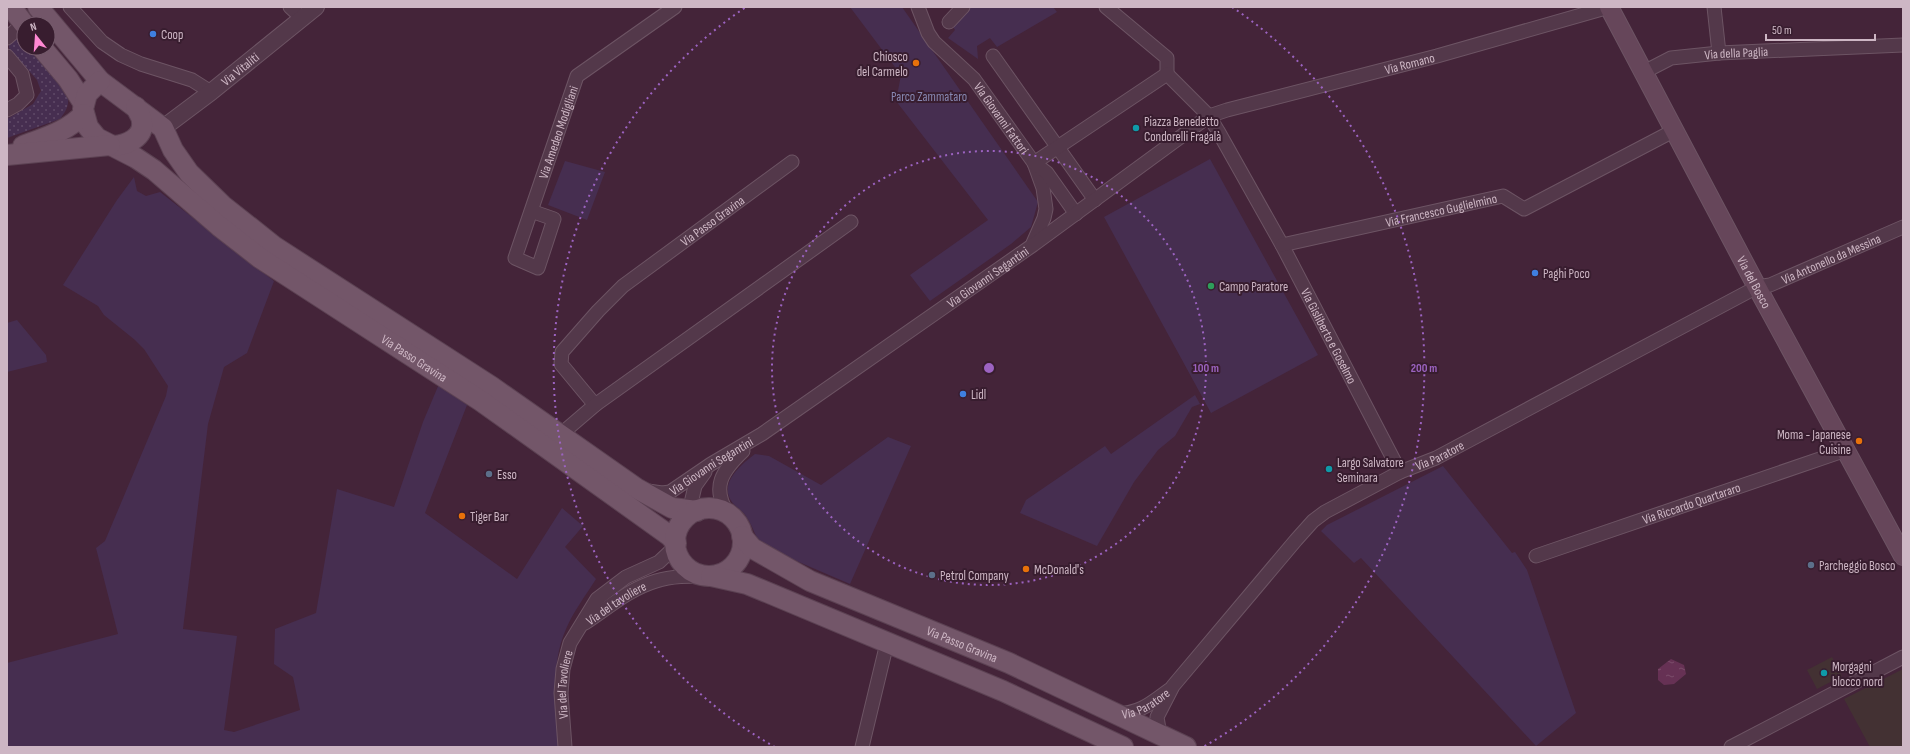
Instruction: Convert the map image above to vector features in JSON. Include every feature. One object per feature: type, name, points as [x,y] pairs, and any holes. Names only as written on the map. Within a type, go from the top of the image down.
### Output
[{"type":"main road","points":[[11,7],[18,16]]},
{"type":"main road","name":"Via del Bosco","points":[[1609,7],[1757,286],[1903,556]]},
{"type":"main road","points":[[7,154],[126,144],[138,135],[141,128],[142,121],[136,107],[100,81],[41,9]]},
{"type":"main road","points":[[49,56],[68,79],[84,109],[86,121],[92,133],[97,138],[112,145],[154,170]]},
{"type":"main road","points":[[7,154],[64,130],[73,124],[84,109],[87,94],[100,81]]},
{"type":"main road","name":"Via Passo Gravina","points":[[136,107],[163,128],[173,150],[189,173],[222,205],[275,247],[492,386],[636,488],[663,505],[691,513]]},
{"type":"main road","points":[[76,149],[154,170]]},
{"type":"main road","name":"Via Passo Gravina","points":[[154,170],[219,226],[260,258],[481,401],[670,536],[676,545]]},
{"type":"main road","points":[[708,576],[723,573],[734,566],[742,549],[742,536],[736,522],[728,514],[713,509],[691,513],[679,528],[676,545],[678,556],[684,564],[696,573],[708,576],[747,584],[1003,691],[1123,747]]},
{"type":"main road","name":"Via Passo Gravina","points":[[742,536],[752,548],[810,581],[1009,663],[1186,747]]},
{"type":"street","points":[[70,7],[102,42],[121,56],[192,80],[211,92]]},
{"type":"street","points":[[290,7],[302,18]]},
{"type":"street","name":"Via Vitaliti","points":[[163,128],[211,92],[316,7]]},
{"type":"street","name":"Via Amedeo Modigliani","points":[[531,211],[577,76],[675,7]]},
{"type":"street","name":"Via Giovanni Fattori","points":[[918,7],[928,33],[934,42],[974,79],[1034,163],[1043,188],[1046,209],[1033,245]]},
{"type":"street","points":[[949,22],[963,7]]},
{"type":"street","points":[[1106,7],[1167,58],[1168,74],[1209,116]]},
{"type":"street","name":"Via Romano","points":[[1209,116],[1437,56],[1609,7]]},
{"type":"street","points":[[1714,7],[1719,53]]},
{"type":"street","points":[[7,38],[16,31]]},
{"type":"street","name":"Via della Paglia","points":[[1644,72],[1671,58],[1719,53],[1903,45]]},
{"type":"street","points":[[7,56],[22,74],[27,96],[18,104],[7,110]]},
{"type":"street","points":[[993,56],[1095,200]]},
{"type":"street","points":[[1076,214],[1047,173],[1034,163],[1168,74]]},
{"type":"street","name":"Via Giovanni Segantini","points":[[636,488],[662,493],[670,492],[711,464],[762,434],[1033,245],[1209,116]]},
{"type":"street","name":"Via Gisliberto e Goselmo","points":[[1209,116],[1282,245],[1400,472]]},
{"type":"street","name":"Via Francesco Guglielmino","points":[[1282,245],[1503,196],[1524,209],[1675,130]]},
{"type":"street","name":"Via Passo Gravina","points":[[595,405],[561,364],[562,352],[598,311],[623,286],[792,162]]},
{"type":"street","points":[[560,435],[595,405],[851,222]]},
{"type":"street","name":"Via Antonello da Messina","points":[[1757,286],[1770,286],[1903,227]]},
{"type":"street","name":"Via Paratore","points":[[1115,714],[1136,712],[1144,708],[1173,686],[1313,521],[1325,512],[1400,472],[1436,458],[1757,286]]},
{"type":"street","name":"Via Giovanni Segantini","points":[[728,514],[722,505],[719,493],[721,478],[729,465],[762,434]]},
{"type":"street","name":"Via Riccardo Quartararo","points":[[1536,556],[1846,450]]},
{"type":"street","points":[[691,513],[695,486],[711,464]]},
{"type":"street","name":"Via del tavoliere","points":[[582,626],[598,599],[609,589],[626,577],[659,562],[676,545]]},
{"type":"street","name":"Via del tavoliere","points":[[582,626],[616,601],[644,585],[667,578],[708,576]]},
{"type":"street","name":"Via del Tavoliere","points":[[565,747],[561,693],[563,669],[570,643],[582,626]]},
{"type":"street","points":[[862,747],[887,643]]},
{"type":"street","points":[[1731,747],[1903,656]]},
{"type":"street","name":"Via Paratore","points":[[1164,736],[1159,729],[1157,717],[1173,686]]},
{"type":"shaded area","name":"Morgagni blocco nord","points":[[1832,657],[1842,676],[1817,689],[1807,670]]},
{"type":"shaded area","points":[[1903,669],[1903,747],[1870,747],[1844,699]]},
{"type":"green space","name":"Parco Zammataro","points":[[850,7],[902,7],[1038,202],[1031,227],[1011,244],[930,301],[910,275],[988,220],[896,101],[901,75]]},
{"type":"green space","points":[[971,7],[1053,7],[1057,12],[997,47],[990,38],[977,46],[978,59],[948,38],[955,30],[952,25]]},
{"type":"green space","points":[[16,37],[16,56],[9,48],[9,44]]},
{"type":"green space","points":[[16,56],[36,56],[45,65],[66,93],[68,104],[66,109],[60,119],[7,138],[7,119],[33,104],[41,91],[37,80]]},
{"type":"green space","name":"Campo Paratore","points":[[1210,159],[1318,355],[1211,413],[1104,217]]},
{"type":"green space","points":[[565,161],[605,172],[587,220],[548,205]]},
{"type":"green space","points":[[134,177],[137,191],[146,196],[160,192],[274,281],[247,353],[224,367],[208,424],[183,629],[237,636],[224,730],[234,732],[300,710],[293,677],[274,664],[275,629],[316,613],[337,489],[394,507],[423,422],[439,384],[467,405],[425,513],[517,579],[562,508],[583,526],[565,547],[596,579],[572,616],[561,643],[555,687],[558,747],[7,747],[7,663],[118,634],[96,548],[105,541],[166,396],[168,386],[144,349],[135,340],[104,315],[98,306],[63,285],[117,200]]},
{"type":"green space","points":[[17,320],[46,355],[47,362],[7,372],[7,323]]},
{"type":"green space","points":[[1195,395],[1200,404],[1192,407],[1175,436],[1158,450],[1134,482],[1097,546],[1020,513],[1026,500],[1105,446],[1111,454]]},
{"type":"green space","points":[[888,437],[911,446],[850,584],[764,547],[746,516],[732,502],[728,495],[728,488],[733,475],[755,454],[769,456],[821,485]]},
{"type":"green space","points":[[1443,466],[1512,553],[1515,552],[1527,570],[1576,713],[1536,746],[1361,558],[1354,563],[1321,531],[1327,525]]},
{"type":"water","points":[[1671,659],[1684,665],[1686,674],[1674,684],[1664,685],[1658,680],[1658,669]]},
{"type":"place","name":"Coop","points":[[153,34]]},
{"type":"place","name":"Chiosco del Carmelo","points":[[916,63]]},
{"type":"place","name":"Piazza Benedetto Condorelli Fragalà","points":[[1136,128]]},
{"type":"place","name":"Paghi Poco","points":[[1535,273]]},
{"type":"place","name":"Campo Paratore","points":[[1211,286]]},
{"type":"place","name":"Lidl","points":[[963,394]]},
{"type":"place","name":"Moma - Japanese Cuisine","points":[[1859,441]]},
{"type":"place","name":"Largo Salvatore Seminara","points":[[1329,469]]},
{"type":"place","name":"Esso","points":[[489,474]]},
{"type":"place","name":"Tiger Bar","points":[[462,516]]},
{"type":"place","name":"Parcheggio Bosco","points":[[1811,565]]},
{"type":"place","name":"McDonald's","points":[[1026,569]]},
{"type":"place","name":"Petrol Company","points":[[932,575]]},
{"type":"place","name":"Morgagni blocco nord","points":[[1824,673]]}]
